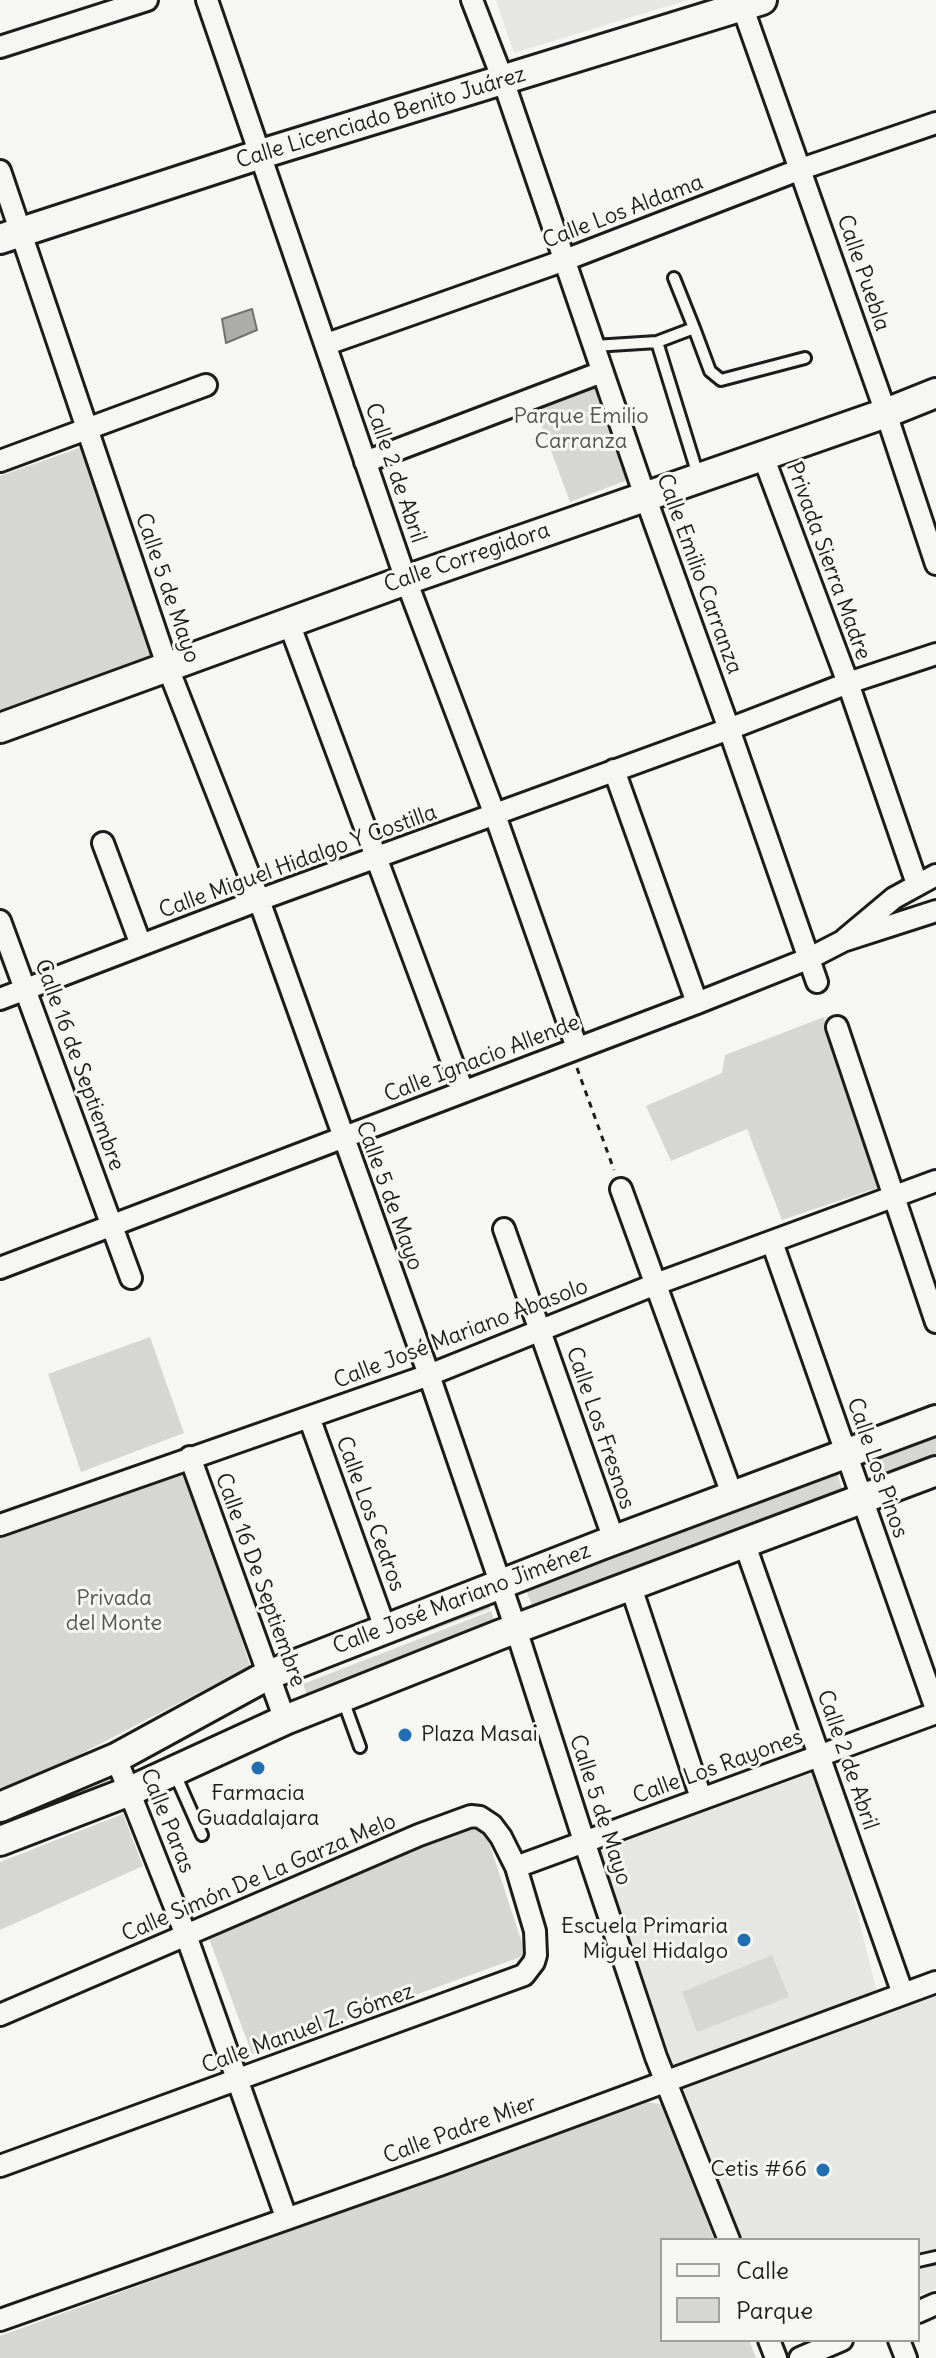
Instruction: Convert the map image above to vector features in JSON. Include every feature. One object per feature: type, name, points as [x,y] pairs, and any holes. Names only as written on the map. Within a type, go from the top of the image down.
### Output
[{"type":"street","points":[[0,47],[147,0]]},
{"type":"street","name":"Calle 2 de Abril","points":[[207,0],[406,580],[495,815],[574,1050]]},
{"type":"street","name":"Calle Emilio Carranza","points":[[472,0],[503,80],[645,496],[817,982]]},
{"type":"street","name":"Calle Licenciado Benito Juárez","points":[[11,235],[748,2]]},
{"type":"street","name":"Calle Puebla","points":[[748,2],[801,169],[936,564]]},
{"type":"street","name":"Calle Los Aldama","points":[[327,344],[565,260],[801,169],[936,123]]},
{"type":"street","name":"Calle 5 de Mayo","points":[[0,171],[11,235],[88,430],[168,668],[259,900],[501,1584],[665,2081],[728,2238]]},
{"type":"street","points":[[365,462],[602,372]]},
{"type":"street","points":[[0,461],[206,385]]},
{"type":"street","name":"Calle Corregidora","points":[[0,728],[406,580],[936,393]]},
{"type":"street","name":"Privada Sierra Madre","points":[[763,456],[926,879]]},
{"type":"street","points":[[289,623],[463,1091]]},
{"type":"street","name":"Calle Miguel Hidalgo Y Costilla","points":[[0,999],[259,900],[848,683],[936,654]]},
{"type":"street","points":[[614,770],[697,1003]]},
{"type":"street","points":[[103,843],[141,945]]},
{"type":"street","points":[[843,941],[870,915],[926,879]]},
{"type":"street","name":"Calle Ignacio Allende","points":[[0,1268],[697,1003],[810,958],[843,941],[936,911]]},
{"type":"street","name":"Calle 16 de Septiembre","points":[[0,921],[131,1278]]},
{"type":"street","points":[[837,1027],[936,1322]]},
{"type":"street","name":"Calle José Mariano Abasolo","points":[[0,1525],[429,1375],[656,1284],[936,1181]]},
{"type":"street","points":[[621,1189],[733,1497]]},
{"type":"street","name":"Calle Los Fresnos","points":[[504,1229],[614,1540]]},
{"type":"street","name":"Calle Los Pinos","points":[[772,1242],[848,1452],[936,1711]]},
{"type":"street","name":"Calle Los Cedros","points":[[309,1417],[385,1628]]},
{"type":"street","name":"Calle José Mariano Jiménez","points":[[0,1807],[116,1758],[268,1675],[614,1540],[936,1420]]},
{"type":"street","name":"Calle 16 De Septiembre","points":[[190,1457],[285,1720]]},
{"type":"street","points":[[0,1841],[130,1791],[285,1720],[630,1584],[936,1471]]},
{"type":"street","name":"Calle 2 de Abril","points":[[744,1542],[903,1994]]},
{"type":"street","points":[[630,1584],[701,1798]]},
{"type":"street","name":"Calle Los Rayones","points":[[516,1867],[936,1711]]},
{"type":"street","name":"Calle Paras","points":[[116,1758],[186,1935],[286,2217]]},
{"type":"street","name":"Calle Simón De La Garza Melo","points":[[0,2015],[419,1835],[471,1816],[480,1817],[492,1825],[516,1867]]},
{"type":"street","name":"Calle Manuel Z. Gómez","points":[[0,2166],[524,1975],[534,1962],[537,1947],[516,1867]]},
{"type":"street","name":"Calle Padre Mier","points":[[0,2320],[442,2164],[936,1982]]},
{"type":"street","points":[[800,2358],[837,2342]]},
{"type":"lane","points":[[674,278],[710,371],[721,380],[805,358]]},
{"type":"lane","points":[[594,346],[657,342],[694,328]]},
{"type":"lane","points":[[657,342],[699,478]]},
{"type":"lane","points":[[343,1698],[360,1747]]},
{"type":"lane","points":[[174,1772],[202,1835]]},
{"type":"path","points":[[574,1050],[621,1189]]},
{"type":"shaded area","points":[[496,0],[688,0],[514,53]]},
{"type":"shaded area","points":[[252,309],[257,330],[226,343],[222,319]]},
{"type":"shaded area","name":"Escuela Primaria Miguel Hidalgo","points":[[815,1772],[849,1880],[879,2000],[668,2067],[593,1851]]},
{"type":"shaded area","name":"Cetis #66","points":[[936,1993],[936,2289],[920,2294],[920,2238],[740,2238],[678,2090]]},
{"type":"green space","name":"Parque Emilio Carranza","points":[[601,382],[635,477],[570,502],[536,410]]},
{"type":"green space","points":[[82,447],[156,657],[0,712],[0,476]]},
{"type":"green space","points":[[824,1017],[877,1188],[782,1220],[747,1129],[671,1161],[646,1106],[722,1073],[725,1055]]},
{"type":"green space","points":[[150,1337],[184,1433],[81,1472],[48,1374]]},
{"type":"green space","points":[[936,1433],[936,1455],[882,1472],[876,1454]]},
{"type":"green space","points":[[836,1469],[843,1492],[533,1608],[525,1587]]},
{"type":"green space","name":"Privada del Monte","points":[[178,1473],[191,1480],[250,1666],[38,1776],[0,1788],[0,1533]]},
{"type":"green space","points":[[486,1595],[490,1609],[302,1678],[298,1667]]},
{"type":"green space","points":[[491,1611],[496,1625],[307,1695],[303,1684]]},
{"type":"green space","points":[[123,1814],[143,1866],[0,1930],[0,1862]]},
{"type":"green space","points":[[482,1821],[526,1955],[252,2054],[207,1933]]},
{"type":"green space","points":[[772,1955],[789,1997],[697,2032],[682,1992]]},
{"type":"green space","points":[[645,2102],[666,2105],[713,2238],[660,2238],[660,2342],[750,2342],[756,2358],[0,2358],[0,2336]]},
{"type":"place","name":"Plaza Masai","points":[[405,1735]]},
{"type":"place","name":"Farmacia Guadalajara","points":[[258,1768]]},
{"type":"place","name":"Escuela Primaria Miguel Hidalgo","points":[[744,1940]]},
{"type":"place","name":"Cetis #66","points":[[823,2170]]}]
